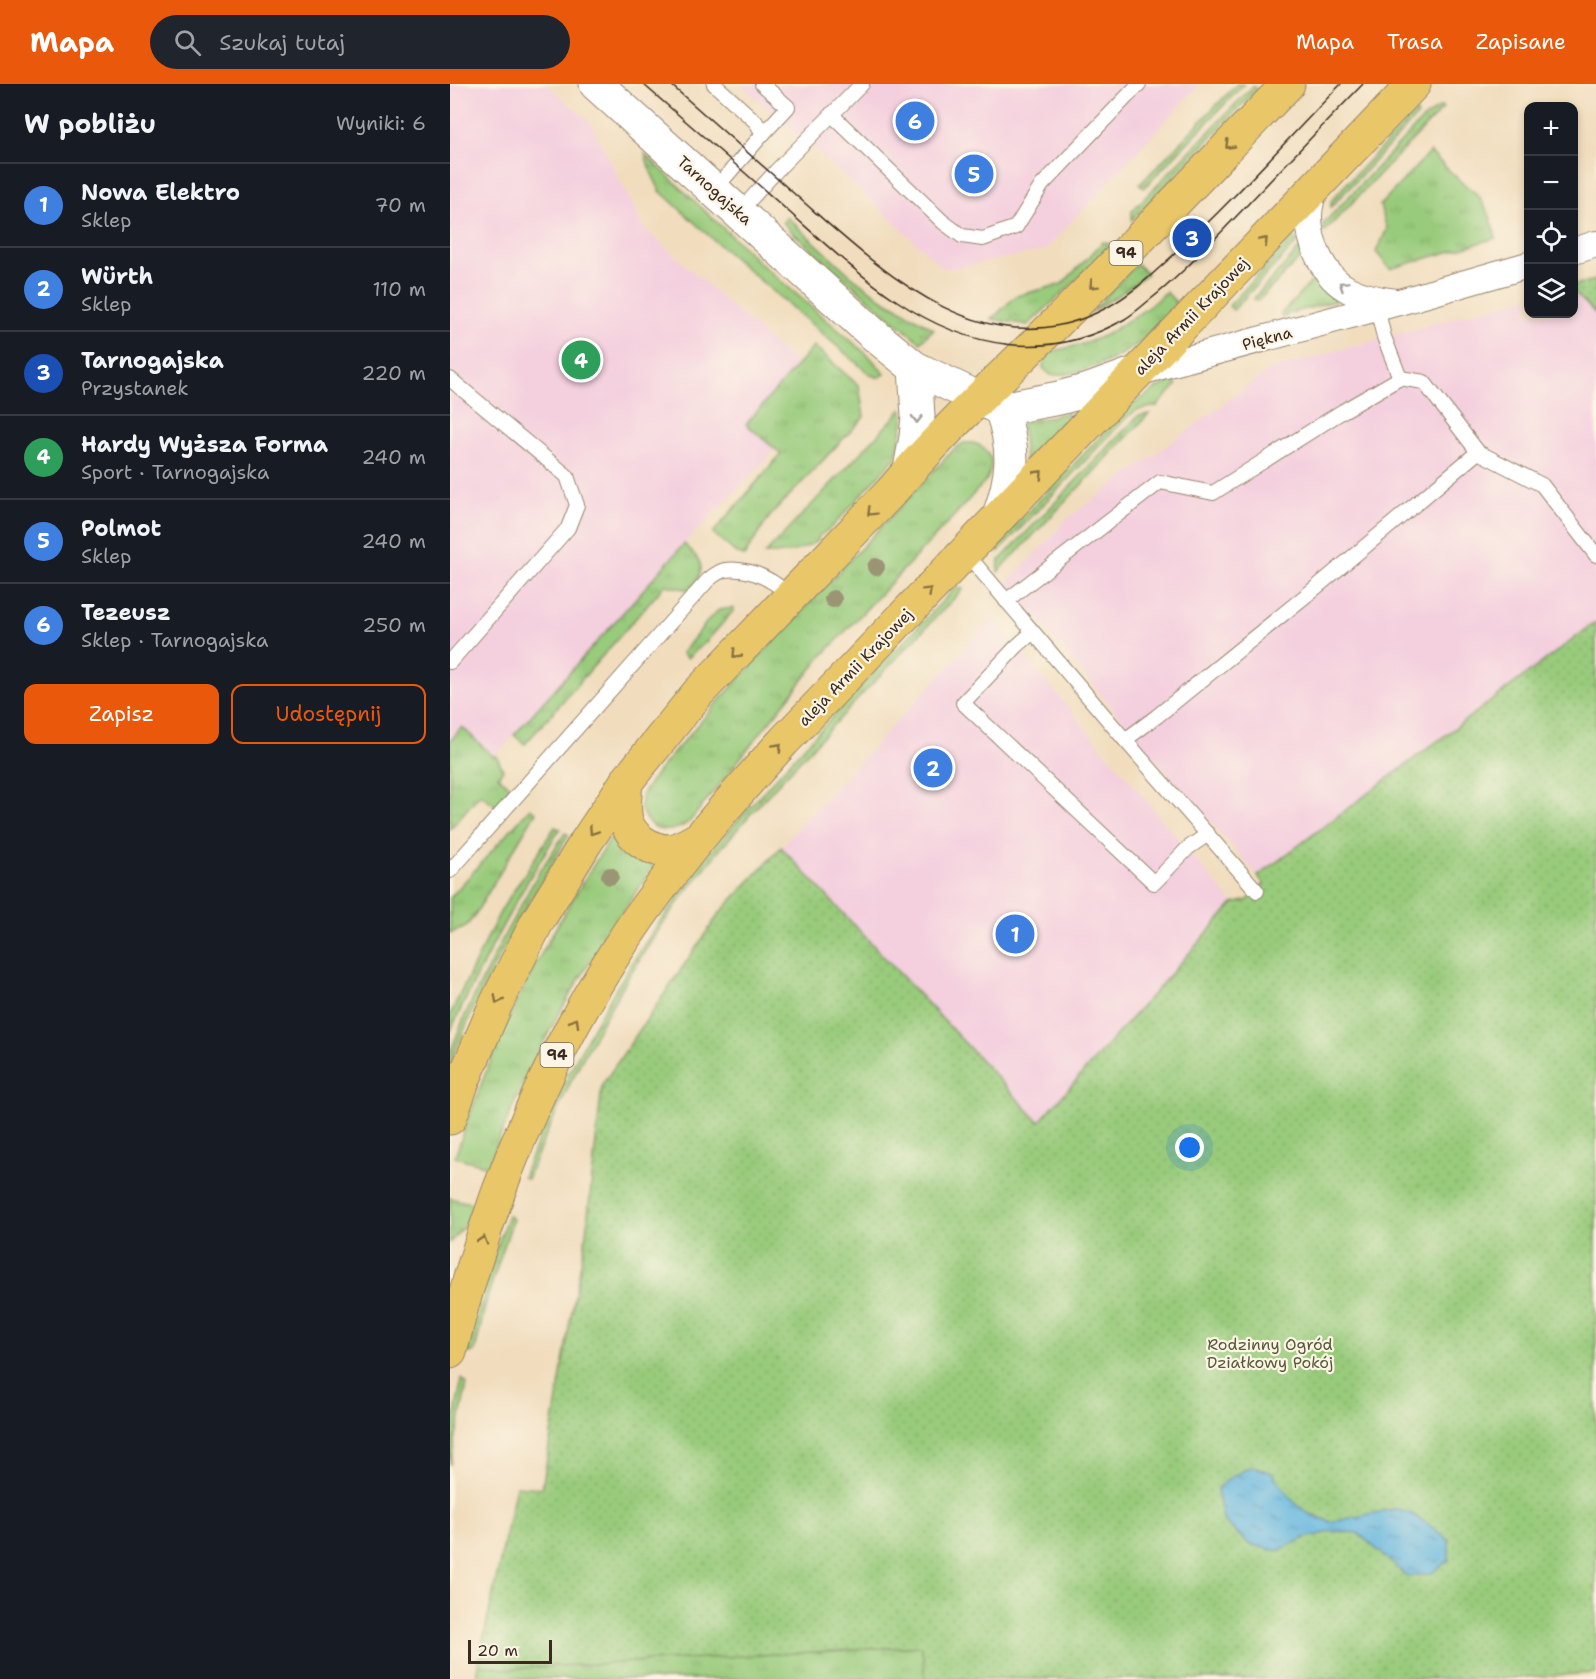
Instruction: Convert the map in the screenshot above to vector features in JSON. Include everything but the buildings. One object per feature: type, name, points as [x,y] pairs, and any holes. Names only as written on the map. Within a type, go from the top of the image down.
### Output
[{"type":"main road","name":"94","points":[[450,1118],[496,1004],[537,922],[626,782],[698,693],[891,492],[910,469],[990,404],[1116,262],[1288,84]]},
{"type":"main road","name":"aleja Armii Krajowej","points":[[450,1352],[497,1193],[525,1124],[564,1041],[612,959],[699,838],[784,741],[1414,84]]},
{"type":"main road","points":[[626,782],[624,803],[626,821],[634,836],[647,846],[669,851],[699,838]]},
{"type":"street","name":"Tarnogajska","points":[[596,84],[872,333],[915,368],[990,404]]},
{"type":"street","name":"Piękna","points":[[1314,188],[1309,213],[1311,234],[1325,268],[1332,278],[1349,290],[1388,305]]},
{"type":"street","points":[[1578,250],[1596,244]]},
{"type":"street","name":"Piękna","points":[[1136,374],[1524,266]]},
{"type":"street","points":[[910,469],[918,416],[915,368]]},
{"type":"street","points":[[990,404],[1059,398],[1136,374]]},
{"type":"street","points":[[990,404],[1008,428],[1011,452],[1011,474],[999,516]]},
{"type":"lane","points":[[714,84],[756,122],[763,134]]},
{"type":"lane","points":[[714,190],[788,107],[762,84]]},
{"type":"lane","points":[[739,212],[862,84]]},
{"type":"lane","points":[[831,114],[944,222],[962,236],[983,239],[1016,227],[1042,185],[1138,84]]},
{"type":"lane","points":[[1388,305],[1384,337],[1400,378]]},
{"type":"lane","points":[[1006,601],[1160,482],[1213,492],[1400,378],[1424,382],[1478,452],[1542,485],[1596,555]]},
{"type":"lane","points":[[450,379],[567,476],[577,505],[568,528],[450,662]]},
{"type":"lane","points":[[1125,740],[1292,607],[1478,452]]},
{"type":"lane","points":[[965,552],[1257,891]]},
{"type":"lane","points":[[450,871],[708,580],[723,570],[748,571],[779,586],[791,596]]},
{"type":"lane","points":[[1033,632],[963,703],[1154,883],[1188,848],[1208,834]]},
{"type":"shaded area","points":[[450,84],[546,84],[590,122],[644,228],[829,394],[684,544],[450,807]]},
{"type":"shaded area","points":[[740,84],[1200,84],[1045,250],[950,269],[942,267],[856,186]]},
{"type":"shaded area","points":[[1578,296],[1596,314],[1596,622],[1258,876],[1007,583],[1060,528],[1060,524],[1270,370],[1524,298],[1524,318],[1578,318]]},
{"type":"shaded area","points":[[993,618],[1233,904],[1039,1122],[781,847]]},
{"type":"green space","points":[[1237,84],[1244,84],[1144,188],[1140,184]]},
{"type":"green space","points":[[1253,86],[1257,89],[1132,220],[1132,211]]},
{"type":"green space","points":[[1441,106],[1443,108],[1324,232],[1323,224],[1421,121]]},
{"type":"green space","points":[[1416,112],[1418,115],[1331,207],[1331,201],[1346,184]]},
{"type":"green space","points":[[1430,152],[1478,195],[1490,216],[1496,238],[1390,269],[1376,252],[1387,229],[1380,205]]},
{"type":"green space","points":[[645,154],[762,265],[870,357],[885,374],[876,377],[866,371],[660,191]]},
{"type":"green space","points":[[787,217],[849,274],[881,298],[934,329],[920,342],[792,232],[783,222]]},
{"type":"green space","points":[[1293,238],[1298,241],[1233,310],[1229,306]]},
{"type":"green space","points":[[1103,242],[1110,244],[1028,325],[992,319],[1016,296],[1062,284]]},
{"type":"green space","points":[[1302,246],[1305,253],[1260,299],[1257,301],[1254,299],[1256,296]]},
{"type":"green space","points":[[1137,264],[1147,274],[1090,313]]},
{"type":"green space","points":[[1314,279],[1336,301],[1286,314],[1287,316],[1282,318],[1281,314]]},
{"type":"green space","points":[[1596,280],[1596,314],[1578,296],[1578,284]]},
{"type":"green space","points":[[1166,292],[1181,307],[1124,353],[1098,365],[1067,374],[1051,375],[1043,368],[1044,360],[1053,351],[1080,345],[1106,335],[1146,309]]},
{"type":"green space","points":[[814,346],[859,386],[864,417],[770,516],[744,556],[736,553],[713,533],[781,454],[746,424]]},
{"type":"green space","points":[[1176,379],[1176,386],[1157,406],[1137,410],[1127,417],[998,552],[1002,539],[1128,408],[1157,388]]},
{"type":"green space","points":[[902,409],[904,418],[896,457],[832,527],[818,537],[819,540],[807,547],[786,553],[765,554]]},
{"type":"green space","points":[[1068,412],[1069,414],[1025,461],[1022,422]]},
{"type":"green space","points":[[1149,414],[998,572],[999,561],[1138,416]]},
{"type":"green space","points":[[964,443],[981,446],[987,452],[991,460],[991,468],[987,479],[822,656],[690,821],[672,830],[659,829],[649,822],[642,813],[641,799],[662,766],[807,606],[955,448]]},
{"type":"green space","points":[[684,544],[701,566],[699,576],[689,590],[665,585],[525,744],[514,735]]},
{"type":"green space","points":[[955,588],[963,589],[734,833],[668,917],[621,988],[600,1025],[561,1101],[527,1179],[523,1177],[554,1104],[590,1033],[631,965],[702,864],[800,751]]},
{"type":"green space","points":[[733,608],[734,610],[707,641],[687,658],[682,653],[711,617],[719,610]]},
{"type":"green space","name":"Rodzinny Ogród Działkowy Pokój","points":[[1596,622],[1596,1673],[1494,1679],[925,1679],[922,1646],[504,1669],[478,1664],[516,1486],[542,1488],[585,1243],[602,1085],[719,914],[781,847],[1039,1122],[1233,904],[1248,900],[1264,884],[1258,876]]},
{"type":"green space","points":[[462,727],[494,757],[496,755],[503,770],[498,776],[515,791],[499,808],[480,794],[450,829],[450,741]]},
{"type":"green space","points":[[530,808],[536,812],[473,918],[464,928],[450,933],[450,898]]},
{"type":"green space","points":[[555,827],[560,829],[529,878],[501,929],[450,1032],[450,1015],[501,910]]},
{"type":"green space","points":[[565,833],[569,835],[519,919],[489,977],[450,1066],[450,1053],[466,1013],[538,874]]},
{"type":"green space","points":[[615,834],[654,866],[559,1013],[526,1077],[488,1166],[455,1157],[485,1075],[520,995],[564,914]]},
{"type":"green space","points":[[450,1198],[474,1204],[463,1227],[450,1243]]},
{"type":"green space","points":[[508,1215],[513,1219],[487,1298],[475,1351],[467,1354],[493,1259]]},
{"type":"green space","points":[[462,1379],[467,1384],[450,1465],[450,1437]]},
{"type":"green space","points":[[922,1646],[925,1679],[477,1679],[478,1664],[504,1669]]},
{"type":"water","points":[[1252,1466],[1272,1473],[1292,1500],[1308,1513],[1331,1522],[1393,1509],[1410,1513],[1449,1540],[1449,1560],[1432,1573],[1408,1577],[1358,1533],[1334,1531],[1305,1538],[1277,1551],[1249,1544],[1223,1520],[1217,1489],[1231,1477]]},
{"type":"tram line","points":[[643,84],[841,258],[897,301],[952,330],[980,339],[1009,344],[1038,345],[1067,342],[1096,333],[1136,311],[1200,254],[1363,84]]},
{"type":"tram line","points":[[670,84],[830,226],[898,280],[934,302],[972,319],[1012,328],[1053,326],[1096,313],[1126,296],[1214,217],[1341,84]]},
{"type":"place","name":"Tezeusz","points":[[915,121]]},
{"type":"place","name":"Polmot","points":[[974,174]]},
{"type":"place","name":"Tarnogajska","points":[[1192,238]]},
{"type":"place","name":"Hardy Wyższa Forma","points":[[581,360]]},
{"type":"place","name":"Würth","points":[[933,768]]},
{"type":"place","name":"Nowa Elektro","points":[[1015,934]]}]
